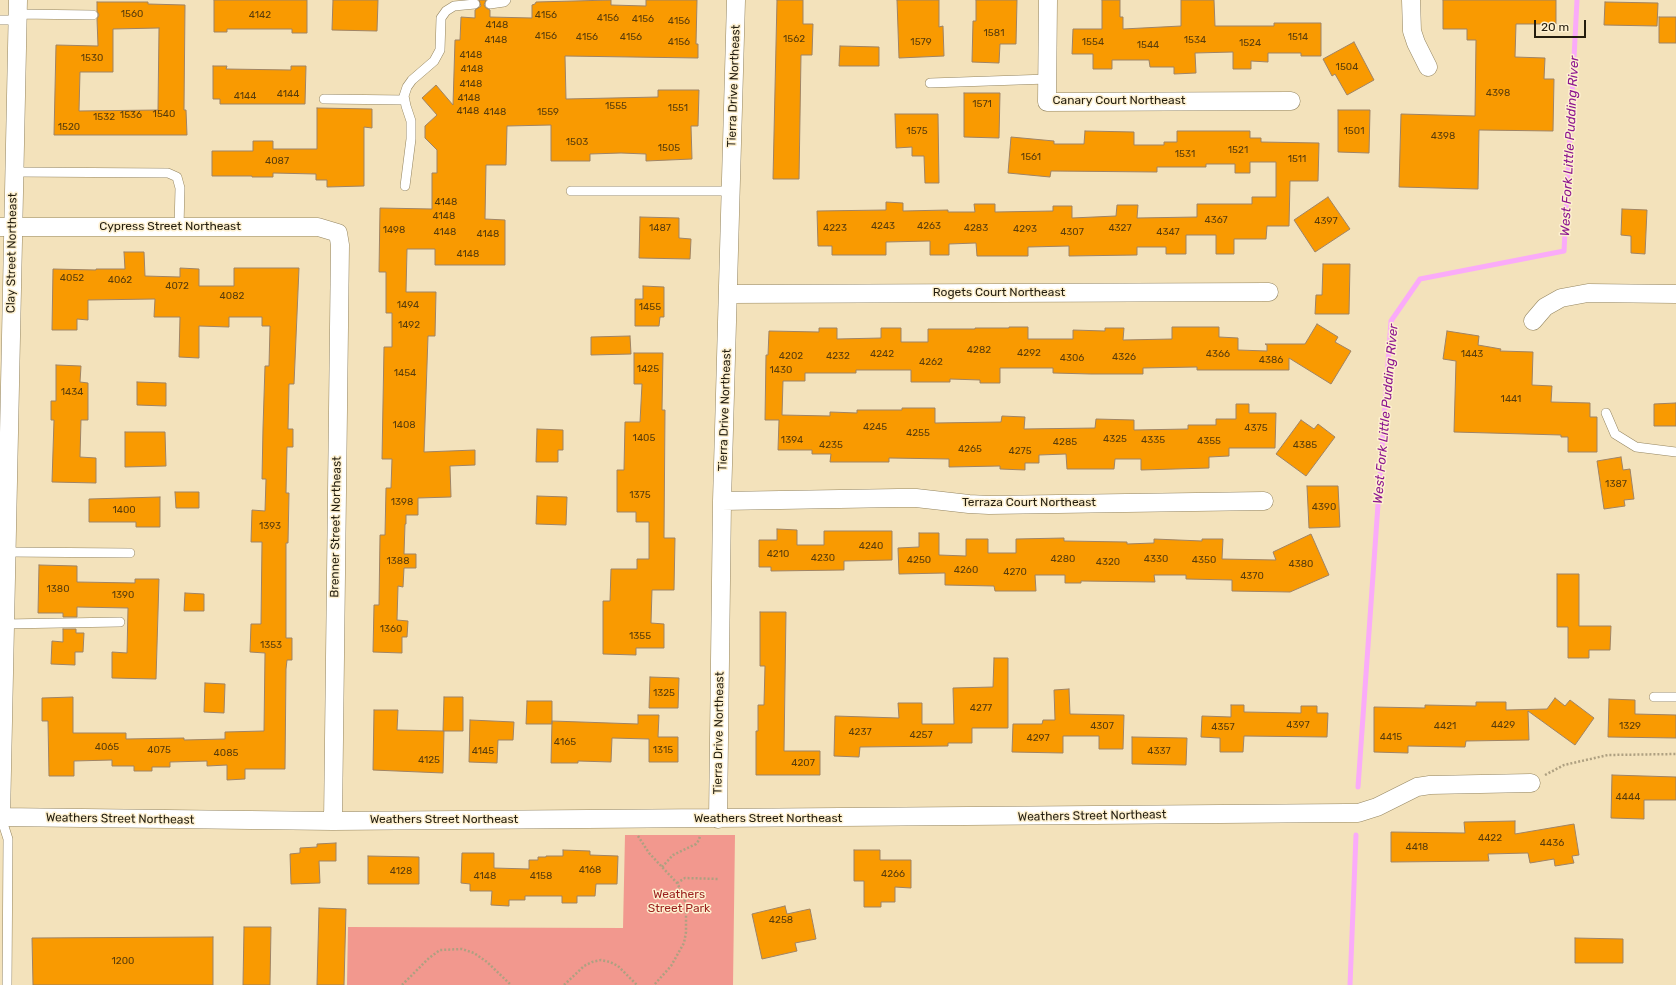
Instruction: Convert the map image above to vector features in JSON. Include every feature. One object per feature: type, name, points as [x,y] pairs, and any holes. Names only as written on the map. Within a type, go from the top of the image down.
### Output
[{"type":"street","name":"Tierra Drive Northeast","points":[[718,819],[722,502],[736,0]]},
{"type":"street","name":"Canary Court Northeast","points":[[1048,0],[1047,102],[1291,101]]},
{"type":"street","points":[[1411,0],[1412,31],[1416,43],[1428,67]]},
{"type":"street","name":"Clay Street Northeast","points":[[0,817],[6,552],[6,227],[14,172],[13,14]]},
{"type":"street","name":"Cypress Street Northeast","points":[[6,227],[318,226],[338,233]]},
{"type":"street","name":"Brenner Street Northeast","points":[[333,821],[340,244],[338,233]]},
{"type":"street","name":"Rogets Court Northeast","points":[[728,294],[1269,292]]},
{"type":"street","points":[[1533,322],[1545,307],[1560,298],[1588,293],[1676,294]]},
{"type":"street","name":"Terraza Court Northeast","points":[[722,502],[898,498],[916,498],[989,505],[1264,502]]},
{"type":"street","name":"Weathers Street Northeast","points":[[0,817],[333,821],[1358,813],[1377,807],[1417,787],[1531,783]]},
{"type":"lane","points":[[490,4],[504,2],[506,0]]},
{"type":"lane","points":[[405,186],[410,152],[411,121],[405,100],[407,87],[412,80],[434,61],[440,50],[441,18],[446,10],[454,6],[475,4]]},
{"type":"lane","points":[[13,14],[93,15]]},
{"type":"lane","points":[[930,83],[1048,79]]},
{"type":"lane","points":[[324,99],[405,100]]},
{"type":"lane","points":[[14,172],[168,173],[177,177],[180,188],[179,226]]},
{"type":"lane","points":[[571,190],[731,190]]},
{"type":"lane","points":[[1606,413],[1614,434],[1636,448],[1676,452]]},
{"type":"lane","points":[[6,552],[130,553]]},
{"type":"lane","points":[[5,624],[120,622]]},
{"type":"lane","points":[[1654,698],[1676,697]]},
{"type":"lane","points":[[0,817],[8,840],[7,985]]},
{"type":"path","points":[[1531,783],[1564,765],[1608,755],[1676,754]]},
{"type":"path","points":[[635,819],[641,843],[677,883],[684,896],[686,906],[686,932],[684,943],[671,966],[654,985]]},
{"type":"path","points":[[662,867],[673,855],[696,844],[699,840],[700,819]]},
{"type":"path","points":[[677,883],[685,878],[719,879]]},
{"type":"path","points":[[402,985],[429,958],[440,950],[462,949],[474,953],[487,962],[511,985]]},
{"type":"path","points":[[564,985],[584,966],[601,960],[618,966],[637,985]]},
{"type":"green space","name":"Weathers Street Park","points":[[625,835],[735,835],[733,985],[347,985],[348,927],[623,928]]},
{"type":"building","points":[[214,0],[307,0],[307,33],[292,33],[292,29],[227,29],[227,32],[214,32]]},
{"type":"building","points":[[333,0],[378,0],[377,31],[332,30]]},
{"type":"building","points":[[479,0],[486,0],[484,5],[490,10],[490,17],[532,18],[532,5],[536,2],[611,0],[611,5],[646,6],[646,0],[697,0],[696,44],[698,44],[698,58],[565,56],[566,99],[658,97],[658,90],[699,90],[698,126],[691,126],[692,159],[646,161],[646,154],[621,153],[590,154],[590,161],[551,161],[551,125],[507,126],[506,165],[486,165],[485,219],[505,220],[505,265],[435,265],[435,249],[407,249],[406,292],[436,292],[435,336],[428,336],[424,452],[475,450],[475,465],[450,466],[451,497],[418,498],[418,515],[406,515],[404,554],[416,554],[416,568],[404,568],[403,587],[398,586],[397,620],[408,621],[407,637],[402,637],[402,653],[373,652],[374,605],[379,605],[380,535],[385,535],[386,488],[391,488],[392,459],[382,459],[384,347],[392,347],[392,313],[386,313],[386,272],[379,272],[380,208],[432,209],[432,173],[437,173],[437,150],[425,138],[425,126],[437,115],[422,98],[436,85],[453,105],[455,40],[460,40],[461,17],[475,18],[475,10],[481,6]]},
{"type":"building","points":[[777,0],[803,0],[803,24],[813,24],[812,55],[801,55],[799,179],[773,179]]},
{"type":"building","points":[[897,0],[939,0],[939,27],[943,26],[944,56],[899,58]]},
{"type":"building","points":[[976,0],[1017,0],[1016,44],[1000,44],[999,63],[972,62],[973,21],[976,21]]},
{"type":"building","points":[[1102,0],[1120,0],[1120,17],[1123,17],[1123,29],[1181,26],[1181,0],[1214,0],[1215,26],[1274,26],[1274,23],[1321,23],[1321,56],[1301,56],[1301,53],[1268,53],[1268,62],[1251,61],[1251,69],[1233,69],[1233,52],[1195,53],[1196,73],[1174,74],[1174,67],[1150,67],[1149,60],[1112,60],[1112,69],[1093,69],[1093,54],[1072,54],[1073,29],[1102,29]]},
{"type":"building","points":[[1443,0],[1556,0],[1556,24],[1516,24],[1515,57],[1545,58],[1544,79],[1554,79],[1553,131],[1479,130],[1478,189],[1399,187],[1401,114],[1475,116],[1476,40],[1467,40],[1467,29],[1443,29]]},
{"type":"building","points":[[97,2],[148,2],[148,4],[185,5],[184,110],[186,110],[187,135],[54,135],[56,45],[98,46],[97,19],[99,15],[97,11]],"holes":[[[159,28],[158,110],[79,111],[80,72],[113,72],[113,29]]]},
{"type":"building","points":[[1605,2],[1658,3],[1657,26],[1604,25]]},
{"type":"building","points":[[1659,17],[1676,17],[1676,43],[1659,43]]},
{"type":"building","points":[[1354,42],[1374,80],[1347,95],[1335,74],[1332,76],[1323,59]]},
{"type":"building","points":[[840,46],[879,47],[879,66],[839,66]]},
{"type":"building","points":[[213,66],[227,66],[226,69],[291,70],[291,66],[306,66],[305,104],[220,104],[220,99],[213,99]]},
{"type":"building","points":[[964,93],[1000,93],[999,138],[964,137]]},
{"type":"building","points":[[317,108],[372,109],[372,128],[364,127],[364,186],[327,187],[327,180],[316,180],[316,174],[273,173],[273,177],[212,176],[212,151],[253,151],[253,141],[273,141],[273,149],[317,149]]},
{"type":"building","points":[[1338,110],[1370,110],[1369,153],[1338,152]]},
{"type":"building","points":[[895,114],[938,114],[939,183],[925,183],[924,156],[912,156],[912,147],[896,148]]},
{"type":"building","points":[[1085,131],[1134,132],[1134,145],[1164,145],[1164,142],[1177,142],[1177,131],[1250,131],[1250,138],[1261,138],[1261,142],[1319,143],[1318,181],[1290,181],[1289,226],[1267,226],[1266,239],[1234,239],[1234,254],[1216,254],[1216,235],[1186,235],[1186,254],[1166,254],[1166,247],[1137,247],[1137,255],[1069,256],[1069,246],[1028,247],[1028,256],[977,256],[976,243],[949,244],[949,255],[930,255],[930,241],[886,242],[886,255],[832,255],[832,246],[818,246],[817,211],[886,210],[886,202],[903,203],[903,211],[948,210],[948,212],[975,212],[974,204],[995,204],[995,212],[1053,211],[1053,206],[1072,206],[1072,218],[1116,216],[1117,205],[1138,205],[1137,218],[1197,217],[1197,204],[1252,204],[1252,197],[1276,197],[1276,162],[1250,162],[1250,173],[1235,173],[1235,164],[1206,164],[1206,167],[1157,167],[1157,172],[1051,171],[1050,177],[1008,173],[1011,137],[1054,141],[1054,144],[1084,144]]},
{"type":"building","points":[[1328,197],[1350,229],[1315,252],[1294,220]]},
{"type":"building","points":[[1622,209],[1647,210],[1645,254],[1631,253],[1631,236],[1621,235]]},
{"type":"building","points":[[640,217],[679,218],[679,238],[691,239],[690,259],[639,258]]},
{"type":"building","points":[[124,252],[144,252],[145,276],[180,277],[180,268],[199,269],[199,286],[234,286],[234,268],[299,268],[294,384],[289,384],[288,429],[293,429],[293,447],[287,447],[286,493],[289,493],[288,543],[286,543],[286,638],[292,638],[292,660],[287,660],[286,669],[285,769],[245,769],[245,779],[227,780],[227,765],[207,766],[207,761],[170,762],[170,767],[152,767],[152,771],[134,771],[134,766],[112,766],[112,760],[74,761],[74,776],[49,776],[48,721],[42,721],[42,698],[73,697],[73,733],[126,733],[126,739],[184,738],[184,740],[225,739],[225,732],[264,731],[265,653],[250,652],[251,624],[261,624],[262,542],[251,542],[252,510],[265,511],[266,479],[262,479],[263,428],[265,366],[269,366],[270,326],[262,326],[262,317],[229,317],[229,327],[199,326],[199,358],[179,357],[180,317],[154,317],[155,299],[88,300],[88,320],[77,319],[77,330],[52,330],[53,269],[125,269]]},
{"type":"building","points":[[1323,264],[1350,264],[1349,314],[1315,314],[1316,295],[1322,295]]},
{"type":"building","points":[[643,286],[664,287],[664,317],[660,317],[659,326],[635,326],[635,299],[643,299]]},
{"type":"building","points":[[1317,324],[1338,337],[1335,342],[1351,351],[1331,384],[1289,358],[1289,370],[1197,370],[1197,367],[1143,368],[1143,374],[1091,374],[1053,373],[1053,368],[1000,368],[1000,383],[980,383],[980,380],[950,379],[950,382],[911,382],[911,370],[856,370],[856,373],[805,373],[805,381],[783,381],[782,415],[830,416],[830,412],[857,413],[857,410],[935,408],[935,423],[1001,422],[1002,416],[1025,417],[1024,429],[1095,428],[1096,419],[1134,420],[1134,430],[1188,429],[1188,425],[1216,425],[1216,419],[1236,419],[1236,404],[1249,404],[1249,413],[1276,413],[1275,448],[1229,448],[1229,456],[1209,457],[1209,468],[1141,470],[1141,459],[1115,459],[1114,469],[1067,469],[1066,454],[1039,455],[1039,463],[1025,463],[1025,470],[1000,469],[1000,466],[949,467],[949,459],[889,458],[889,462],[830,462],[831,454],[812,454],[812,450],[778,450],[779,420],[765,420],[766,355],[768,355],[769,331],[819,332],[819,328],[837,328],[837,339],[881,338],[881,328],[901,328],[901,342],[928,342],[928,329],[1028,327],[1028,339],[1073,339],[1073,330],[1105,331],[1105,328],[1124,328],[1123,340],[1172,339],[1172,327],[1219,327],[1219,337],[1238,338],[1238,350],[1267,351],[1267,345],[1265,344],[1305,344]]},
{"type":"building","points":[[1447,331],[1479,336],[1478,345],[1501,349],[1500,351],[1533,352],[1532,385],[1552,386],[1551,402],[1590,403],[1590,417],[1597,417],[1597,452],[1568,452],[1568,437],[1561,437],[1561,435],[1454,432],[1456,361],[1443,359]]},
{"type":"building","points":[[630,336],[631,354],[591,355],[591,337]]},
{"type":"building","points":[[634,353],[663,353],[662,410],[665,410],[664,538],[675,538],[674,590],[652,590],[651,623],[664,624],[664,648],[636,648],[636,655],[603,654],[603,601],[610,601],[611,569],[637,569],[637,559],[649,559],[649,522],[636,522],[636,512],[617,512],[617,470],[624,470],[625,422],[640,422],[642,384],[634,384]]},
{"type":"building","points":[[56,365],[81,366],[80,382],[88,383],[88,420],[81,420],[80,457],[96,458],[96,483],[52,482],[54,420],[51,420],[51,401],[56,401]]},
{"type":"building","points":[[137,382],[166,383],[166,406],[137,405]]},
{"type":"building","points":[[1676,403],[1676,426],[1654,426],[1654,404]]},
{"type":"building","points":[[1301,420],[1314,429],[1318,424],[1335,437],[1306,476],[1276,454]]},
{"type":"building","points":[[537,429],[563,430],[563,450],[558,450],[558,462],[536,462]]},
{"type":"building","points":[[125,432],[165,432],[166,466],[125,467]]},
{"type":"building","points":[[1621,457],[1623,470],[1630,469],[1634,499],[1624,500],[1625,506],[1604,509],[1597,461]]},
{"type":"building","points":[[1307,486],[1338,486],[1340,527],[1309,528]]},
{"type":"building","points":[[175,492],[199,492],[199,508],[176,508]]},
{"type":"building","points":[[537,496],[567,497],[566,525],[536,524]]},
{"type":"building","points":[[160,497],[160,527],[136,527],[136,522],[89,522],[89,499]]},
{"type":"building","points":[[777,529],[797,530],[797,545],[824,545],[824,531],[892,531],[892,560],[844,561],[844,570],[771,571],[771,567],[759,567],[759,540],[777,540]]},
{"type":"building","points":[[919,533],[939,533],[939,555],[966,556],[966,539],[988,539],[988,553],[1016,553],[1016,539],[1064,538],[1064,541],[1127,542],[1127,544],[1154,543],[1154,539],[1202,541],[1202,539],[1223,539],[1222,559],[1276,560],[1273,552],[1311,534],[1329,575],[1290,592],[1232,591],[1232,580],[1186,579],[1186,575],[1154,575],[1155,582],[1081,581],[1081,583],[1065,583],[1065,575],[1035,575],[1036,591],[995,591],[994,586],[945,585],[945,573],[899,574],[898,548],[919,547]]},
{"type":"building","points":[[39,565],[77,566],[77,582],[135,583],[135,579],[159,579],[156,679],[112,678],[112,652],[127,653],[128,608],[77,607],[77,617],[63,617],[63,613],[38,613]]},
{"type":"building","points":[[1557,574],[1579,574],[1579,626],[1611,626],[1610,650],[1589,650],[1589,658],[1568,658],[1568,627],[1557,627]]},
{"type":"building","points":[[185,593],[204,594],[204,611],[184,611]]},
{"type":"building","points":[[760,612],[786,612],[784,751],[820,751],[820,775],[756,775],[756,731],[758,731],[758,705],[764,705],[765,666],[760,666]]},
{"type":"building","points":[[63,629],[76,629],[76,633],[84,633],[83,652],[75,652],[75,665],[51,664],[52,641],[63,642]]},
{"type":"building","points":[[994,658],[1008,658],[1008,728],[972,728],[972,743],[948,743],[948,746],[860,747],[859,757],[834,756],[835,716],[899,718],[898,703],[922,703],[922,724],[954,724],[953,688],[993,687]]},
{"type":"building","points":[[650,677],[679,678],[678,708],[649,708]]},
{"type":"building","points":[[205,683],[225,684],[224,713],[204,712]]},
{"type":"building","points":[[1069,689],[1070,714],[1124,715],[1123,749],[1099,749],[1099,736],[1063,736],[1063,753],[1012,752],[1013,724],[1042,724],[1043,720],[1055,720],[1054,690]]},
{"type":"building","points":[[444,697],[463,697],[463,731],[443,731]]},
{"type":"building","points":[[1555,698],[1565,706],[1570,700],[1594,718],[1575,745],[1528,711],[1529,740],[1466,741],[1465,747],[1408,746],[1408,753],[1374,752],[1374,707],[1425,708],[1425,705],[1476,706],[1476,702],[1506,702],[1506,710],[1547,709]]},
{"type":"building","points":[[1609,699],[1635,700],[1635,714],[1676,715],[1676,738],[1608,737]]},
{"type":"building","points":[[527,701],[552,701],[552,724],[526,724]]},
{"type":"building","points":[[1231,705],[1244,705],[1244,712],[1301,713],[1301,706],[1317,706],[1317,713],[1328,713],[1327,737],[1244,736],[1243,752],[1220,752],[1220,738],[1201,737],[1202,716],[1231,717]]},
{"type":"building","points":[[374,710],[398,710],[397,730],[444,731],[443,773],[373,770]]},
{"type":"building","points":[[638,715],[659,715],[658,737],[678,737],[678,762],[649,762],[649,739],[612,738],[611,762],[578,761],[578,763],[551,763],[552,721],[638,724]]},
{"type":"building","points":[[470,720],[514,722],[513,740],[498,740],[497,763],[469,762]]},
{"type":"building","points":[[1132,737],[1187,738],[1186,765],[1132,764]]},
{"type":"building","points":[[1612,775],[1676,777],[1676,800],[1644,800],[1644,819],[1611,818]]},
{"type":"building","points":[[1515,821],[1515,834],[1574,824],[1579,855],[1572,856],[1574,863],[1555,866],[1554,859],[1530,863],[1528,853],[1488,854],[1489,861],[1391,862],[1391,832],[1465,833],[1464,822]]},
{"type":"building","points":[[336,843],[336,861],[319,861],[320,883],[291,884],[290,854],[300,853],[300,848],[317,847],[317,844]]},
{"type":"building","points":[[563,850],[590,851],[590,855],[618,856],[617,884],[596,884],[595,896],[577,896],[577,903],[562,903],[562,896],[525,896],[525,900],[509,900],[509,906],[491,905],[492,891],[470,891],[470,884],[461,883],[462,853],[494,853],[494,868],[529,869],[529,860],[538,860],[538,857],[546,856],[563,856]]},
{"type":"building","points":[[854,850],[880,850],[880,860],[911,860],[911,888],[895,887],[895,902],[881,902],[881,907],[864,907],[864,881],[854,881]]},
{"type":"building","points":[[368,856],[419,857],[419,884],[368,884]]},
{"type":"building","points":[[785,906],[787,914],[810,909],[816,939],[795,943],[797,951],[762,959],[752,914]]},
{"type":"building","points":[[319,908],[346,909],[344,985],[317,985]]},
{"type":"building","points":[[244,927],[271,927],[270,985],[243,985]]},
{"type":"building","points":[[213,937],[213,985],[33,985],[32,938]]},
{"type":"building","points":[[1575,938],[1623,939],[1623,963],[1575,963]]},
{"type":"waterway","name":"West Fork Little Pudding River","points":[[1358,787],[1391,321],[1420,279],[1564,251],[1577,0]]},
{"type":"waterway","name":"West Fork Little Pudding River","points":[[1350,985],[1356,835]]}]
